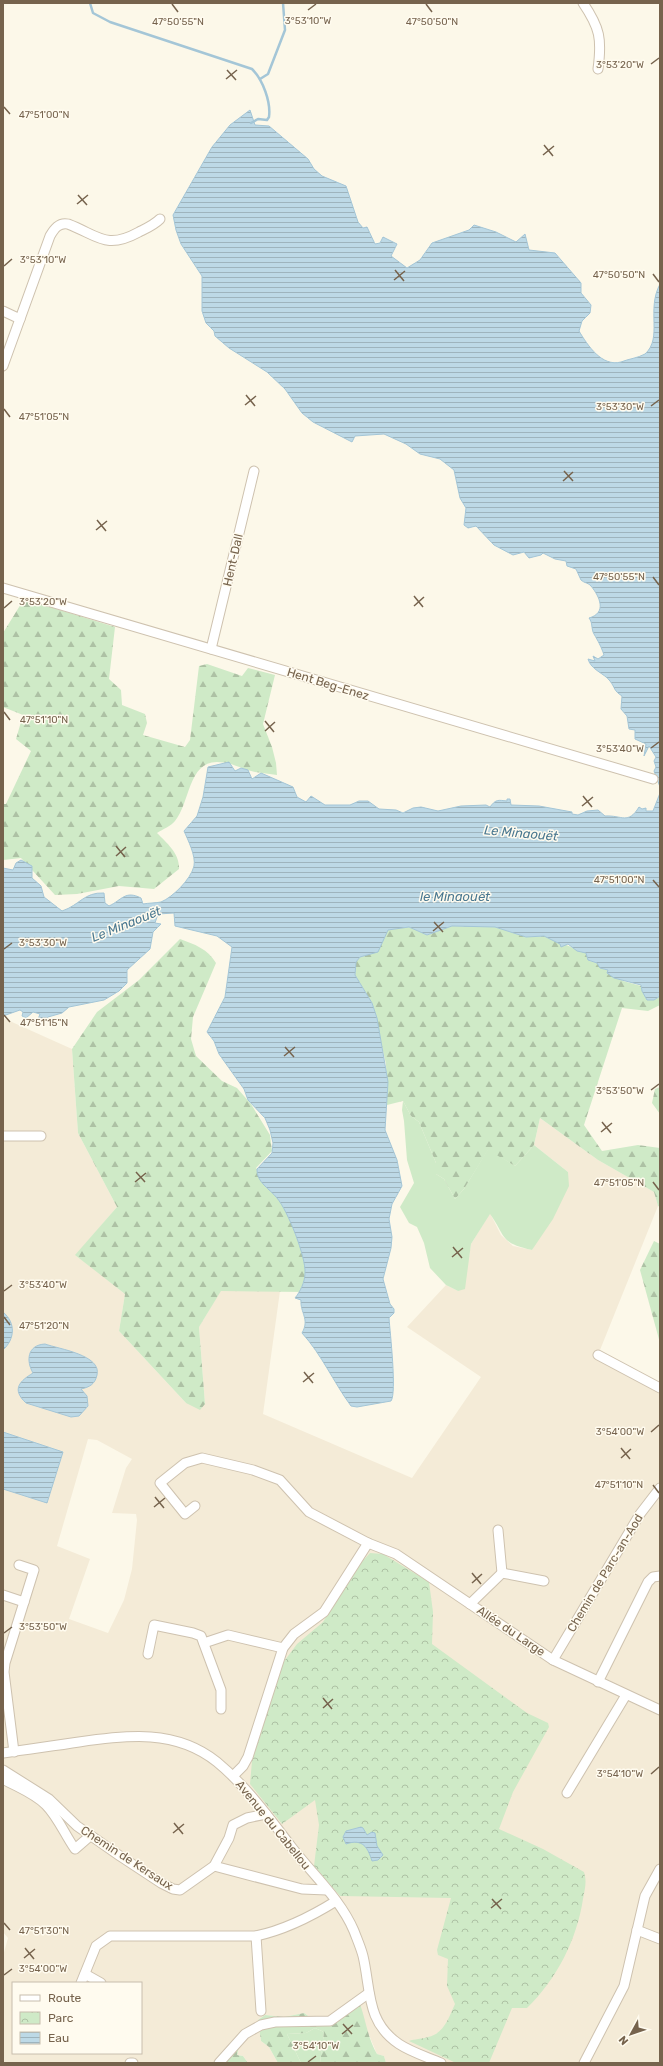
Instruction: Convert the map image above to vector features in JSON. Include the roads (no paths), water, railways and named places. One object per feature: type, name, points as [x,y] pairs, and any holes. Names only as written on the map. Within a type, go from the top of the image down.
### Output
[{"type":"street","points":[[583,3],[596,21],[600,41],[598,69]]},
{"type":"street","points":[[3,366],[50,236],[57,226],[64,223],[68,224],[106,240],[116,241],[128,238],[156,223],[160,218]]},
{"type":"street","points":[[3,311],[20,318]]},
{"type":"street","name":"Hent-Dall","points":[[211,649],[254,471]]},
{"type":"street","name":"Hent Beg-Enez","points":[[3,588],[653,779]]},
{"type":"street","points":[[3,1136],[41,1136]]},
{"type":"street","points":[[598,1355],[660,1388]]},
{"type":"street","name":"Allée du Large","points":[[195,1506],[185,1514],[160,1483],[184,1463],[202,1458],[253,1470],[280,1480],[309,1512],[368,1544],[396,1554],[554,1660],[660,1710]]},
{"type":"street","name":"Chemin de Parc-an-Aod","points":[[554,1660],[640,1514],[660,1488]]},
{"type":"street","points":[[498,1530],[502,1573]]},
{"type":"street","points":[[233,1776],[243,1766],[248,1757],[283,1648],[294,1634],[324,1612],[368,1544]]},
{"type":"street","points":[[14,1752],[4,1672],[5,1663],[34,1570],[20,1565]]},
{"type":"street","points":[[502,1573],[544,1581]]},
{"type":"street","points":[[470,1604],[502,1573]]},
{"type":"street","points":[[598,1682],[648,1582],[653,1577],[660,1576]]},
{"type":"street","points":[[3,1595],[24,1602]]},
{"type":"street","points":[[148,1654],[154,1625],[201,1636],[222,1690],[220,1709]]},
{"type":"street","points":[[204,1643],[228,1635],[283,1648]]},
{"type":"street","points":[[567,1793],[626,1695]]},
{"type":"street","name":"Avenue du Cabellou","points":[[3,1753],[110,1738],[158,1736],[190,1745],[211,1757],[233,1776],[336,1900],[353,1929],[363,1955],[375,2019],[390,2038],[400,2045],[441,2063]]},
{"type":"street","name":"Chemin de Kersaux","points":[[3,1770],[50,1799],[90,1836],[155,1879],[176,1890],[180,1890],[195,1877],[214,1866]]},
{"type":"street","points":[[3,1779],[31,1794],[46,1805],[75,1849],[90,1836]]},
{"type":"street","points":[[266,1814],[247,1818],[233,1826],[230,1838],[214,1866],[302,1889],[327,1890]]},
{"type":"street","points":[[584,2063],[624,1986],[645,1896],[660,1869]]},
{"type":"street","points":[[81,1982],[96,1946],[110,1936],[256,1936],[268,1933],[318,1912],[336,1900]]},
{"type":"street","points":[[637,1930],[660,1939]]},
{"type":"street","points":[[256,1936],[261,2011]]},
{"type":"street","points":[[85,1974],[99,1982]]},
{"type":"street","points":[[218,2063],[245,2034],[261,2025],[275,2022],[330,2021],[369,1993]]},
{"type":"water","points":[[250,110],[255,125],[269,126],[308,159],[314,169],[322,176],[346,186],[358,222],[363,228],[367,227],[375,244],[380,243],[383,237],[397,244],[391,256],[407,268],[420,260],[432,243],[469,230],[474,225],[496,232],[516,242],[525,234],[529,250],[555,253],[581,283],[581,293],[591,305],[590,313],[582,321],[579,331],[591,349],[596,354],[608,361],[614,363],[639,357],[645,354],[650,347],[654,332],[654,304],[660,284],[660,787],[654,771],[656,767],[654,761],[656,757],[649,746],[644,756],[646,744],[635,739],[635,730],[629,729],[627,716],[621,709],[622,696],[616,691],[607,678],[592,666],[588,659],[595,661],[593,656],[598,659],[604,655],[593,632],[589,618],[595,616],[600,609],[600,604],[594,590],[590,585],[581,580],[576,569],[567,566],[566,561],[555,559],[543,553],[541,555],[529,558],[524,552],[513,555],[494,545],[476,526],[468,528],[464,525],[466,508],[460,498],[454,470],[440,459],[420,454],[406,444],[384,434],[355,436],[352,442],[313,422],[302,413],[285,389],[267,372],[229,348],[215,336],[214,331],[206,323],[202,311],[202,276],[181,244],[173,215],[212,147],[230,125]]},
{"type":"water","points":[[229,762],[235,771],[241,768],[248,770],[252,779],[261,773],[293,787],[297,797],[306,802],[311,796],[325,805],[350,805],[359,801],[368,801],[379,809],[396,810],[403,813],[413,808],[421,807],[438,811],[461,806],[486,805],[490,807],[497,801],[507,801],[507,799],[510,799],[511,805],[539,806],[572,812],[572,814],[578,815],[587,811],[598,810],[605,816],[624,818],[631,816],[639,807],[642,809],[646,808],[646,811],[653,811],[660,793],[660,996],[654,1000],[647,1000],[642,991],[641,985],[614,978],[607,973],[608,970],[600,968],[597,963],[588,960],[586,953],[577,951],[568,944],[561,947],[560,944],[544,936],[526,937],[495,927],[452,926],[427,935],[409,927],[388,930],[378,952],[360,957],[356,962],[355,975],[372,1003],[377,1018],[388,1082],[385,1130],[397,1160],[402,1186],[392,1204],[389,1219],[392,1237],[391,1248],[383,1279],[390,1304],[394,1309],[394,1313],[389,1318],[393,1375],[393,1396],[391,1401],[357,1407],[351,1406],[316,1350],[302,1333],[305,1320],[301,1300],[295,1298],[302,1287],[305,1276],[303,1256],[296,1234],[281,1204],[261,1182],[257,1174],[257,1169],[272,1153],[273,1143],[270,1130],[265,1118],[248,1100],[244,1089],[219,1054],[214,1041],[207,1032],[225,997],[232,947],[217,936],[175,926],[174,913],[158,914],[155,923],[161,924],[153,932],[150,949],[127,970],[127,983],[119,991],[104,1000],[69,1007],[62,1013],[48,1017],[41,1025],[38,1026],[37,1022],[40,1014],[33,1012],[26,1018],[22,1016],[23,1012],[20,1010],[3,1016],[3,868],[13,870],[16,863],[21,860],[32,866],[32,878],[41,886],[44,897],[62,911],[97,893],[104,893],[105,903],[109,906],[127,895],[141,898],[143,904],[166,900],[181,887],[194,866],[193,853],[184,831],[197,816],[203,797],[208,767]]},
{"type":"water","points":[[3,1312],[7,1316],[12,1326],[12,1336],[7,1346],[3,1350]]},
{"type":"water","points":[[45,1344],[78,1354],[93,1362],[97,1368],[97,1375],[93,1383],[81,1389],[87,1396],[88,1406],[79,1416],[71,1417],[26,1403],[19,1394],[18,1389],[21,1382],[33,1373],[29,1364],[31,1350],[39,1345]]},
{"type":"water","points":[[3,1432],[63,1452],[47,1503],[3,1489]]},
{"type":"water","points":[[361,1827],[367,1835],[372,1832],[375,1833],[377,1846],[383,1855],[378,1860],[372,1861],[369,1852],[361,1843],[352,1842],[346,1844],[343,1837],[346,1831]]},
{"type":"waterway","points":[[90,3],[93,13],[110,22],[252,69],[263,85],[269,105],[269,117],[267,120],[258,119],[251,123]]},
{"type":"waterway","points":[[260,79],[268,74],[285,30],[283,3]]},
{"type":"water label","name":"Le Minaouët","points":[[521,833]]},
{"type":"water label","name":"le Minaouët","points":[[455,896]]},
{"type":"water label","name":"Le Minaouët","points":[[126,924]]}]
